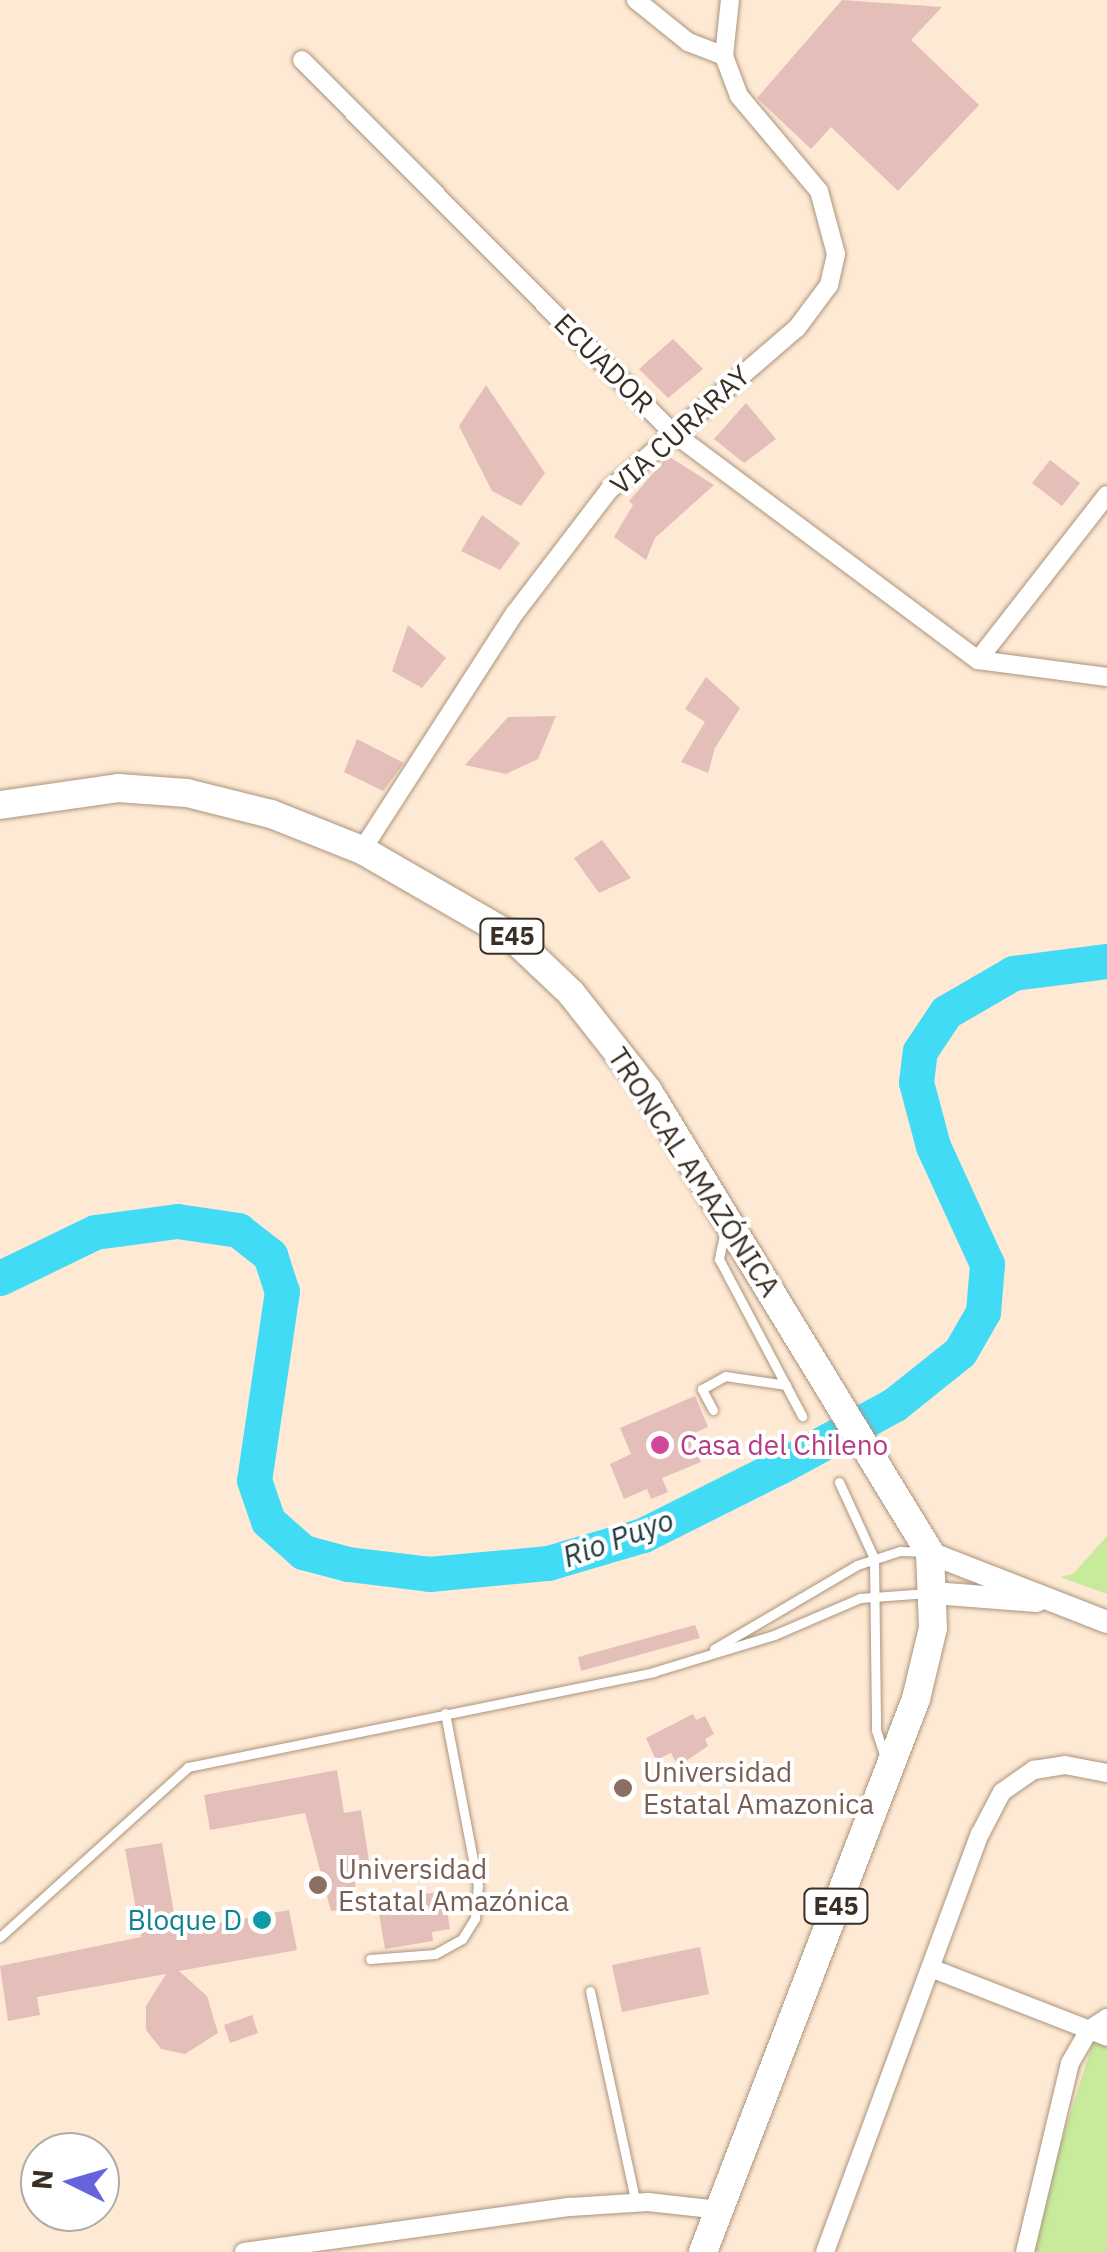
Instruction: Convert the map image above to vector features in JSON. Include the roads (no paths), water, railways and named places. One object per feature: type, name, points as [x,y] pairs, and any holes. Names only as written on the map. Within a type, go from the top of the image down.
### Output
[{"type":"highway","name":"TRONCAL AMAZÓNICA","points":[[0,804],[118,788],[187,793],[270,814],[362,850],[484,918],[537,958],[632,1067],[930,1553]]},
{"type":"highway","name":"E45","points":[[702,2252],[890,1770],[929,1650],[933,1593],[930,1553]]},
{"type":"main road","points":[[930,1553],[1107,1622]]},
{"type":"main road","points":[[933,1593],[979,1601],[1051,1601]]},
{"type":"street","points":[[636,0],[688,42],[724,56]]},
{"type":"street","name":"VIA CURARAY","points":[[362,850],[516,613],[609,490],[797,328],[828,285],[836,254],[819,191],[739,96],[724,56],[730,0]]},
{"type":"street","name":"ECUADOR","points":[[302,60],[672,432],[978,660],[1107,677]]},
{"type":"street","points":[[978,660],[1107,495]]},
{"type":"street","points":[[825,2252],[933,1970],[980,1834],[1002,1792],[1034,1770],[1065,1765],[1107,1773]]},
{"type":"street","points":[[933,1970],[1098,2033]]},
{"type":"street","points":[[1025,2252],[1058,2102],[1107,2018]]},
{"type":"street","points":[[244,2252],[636,2203],[719,2210]]},
{"type":"lane","points":[[727,1220],[719,1259],[802,1416]]},
{"type":"lane","points":[[713,1410],[702,1389],[724,1376],[786,1385]]},
{"type":"lane","points":[[839,1482],[874,1558],[879,1594],[876,1730],[890,1770]]},
{"type":"lane","points":[[707,1653],[874,1558],[930,1553]]},
{"type":"lane","points":[[0,1938],[188,1767],[654,1672],[879,1594],[933,1593]]},
{"type":"lane","points":[[370,1960],[435,1954],[462,1938],[474,1918],[478,1886],[444,1713]]},
{"type":"lane","points":[[590,1991],[636,2203]]},
{"type":"waterway","name":"Rio Puyo","points":[[0,1278],[95,1232],[177,1221],[238,1230],[270,1255],[282,1291],[254,1480],[268,1521],[303,1552],[348,1564],[429,1574],[548,1563],[643,1535],[779,1467],[895,1404],[960,1352],[983,1312],[987,1264],[933,1146],[916,1082],[920,1051],[946,1012],[1013,973],[1107,961]]},
{"type":"place","name":"Casa del Chileno","points":[[660,1445]]},
{"type":"place","name":"Universidad Estatal Amazonica","points":[[623,1788]]},
{"type":"place","name":"Universidad Estatal Amazónica","points":[[318,1885]]},
{"type":"place","name":"Bloque D","points":[[262,1920]]}]
